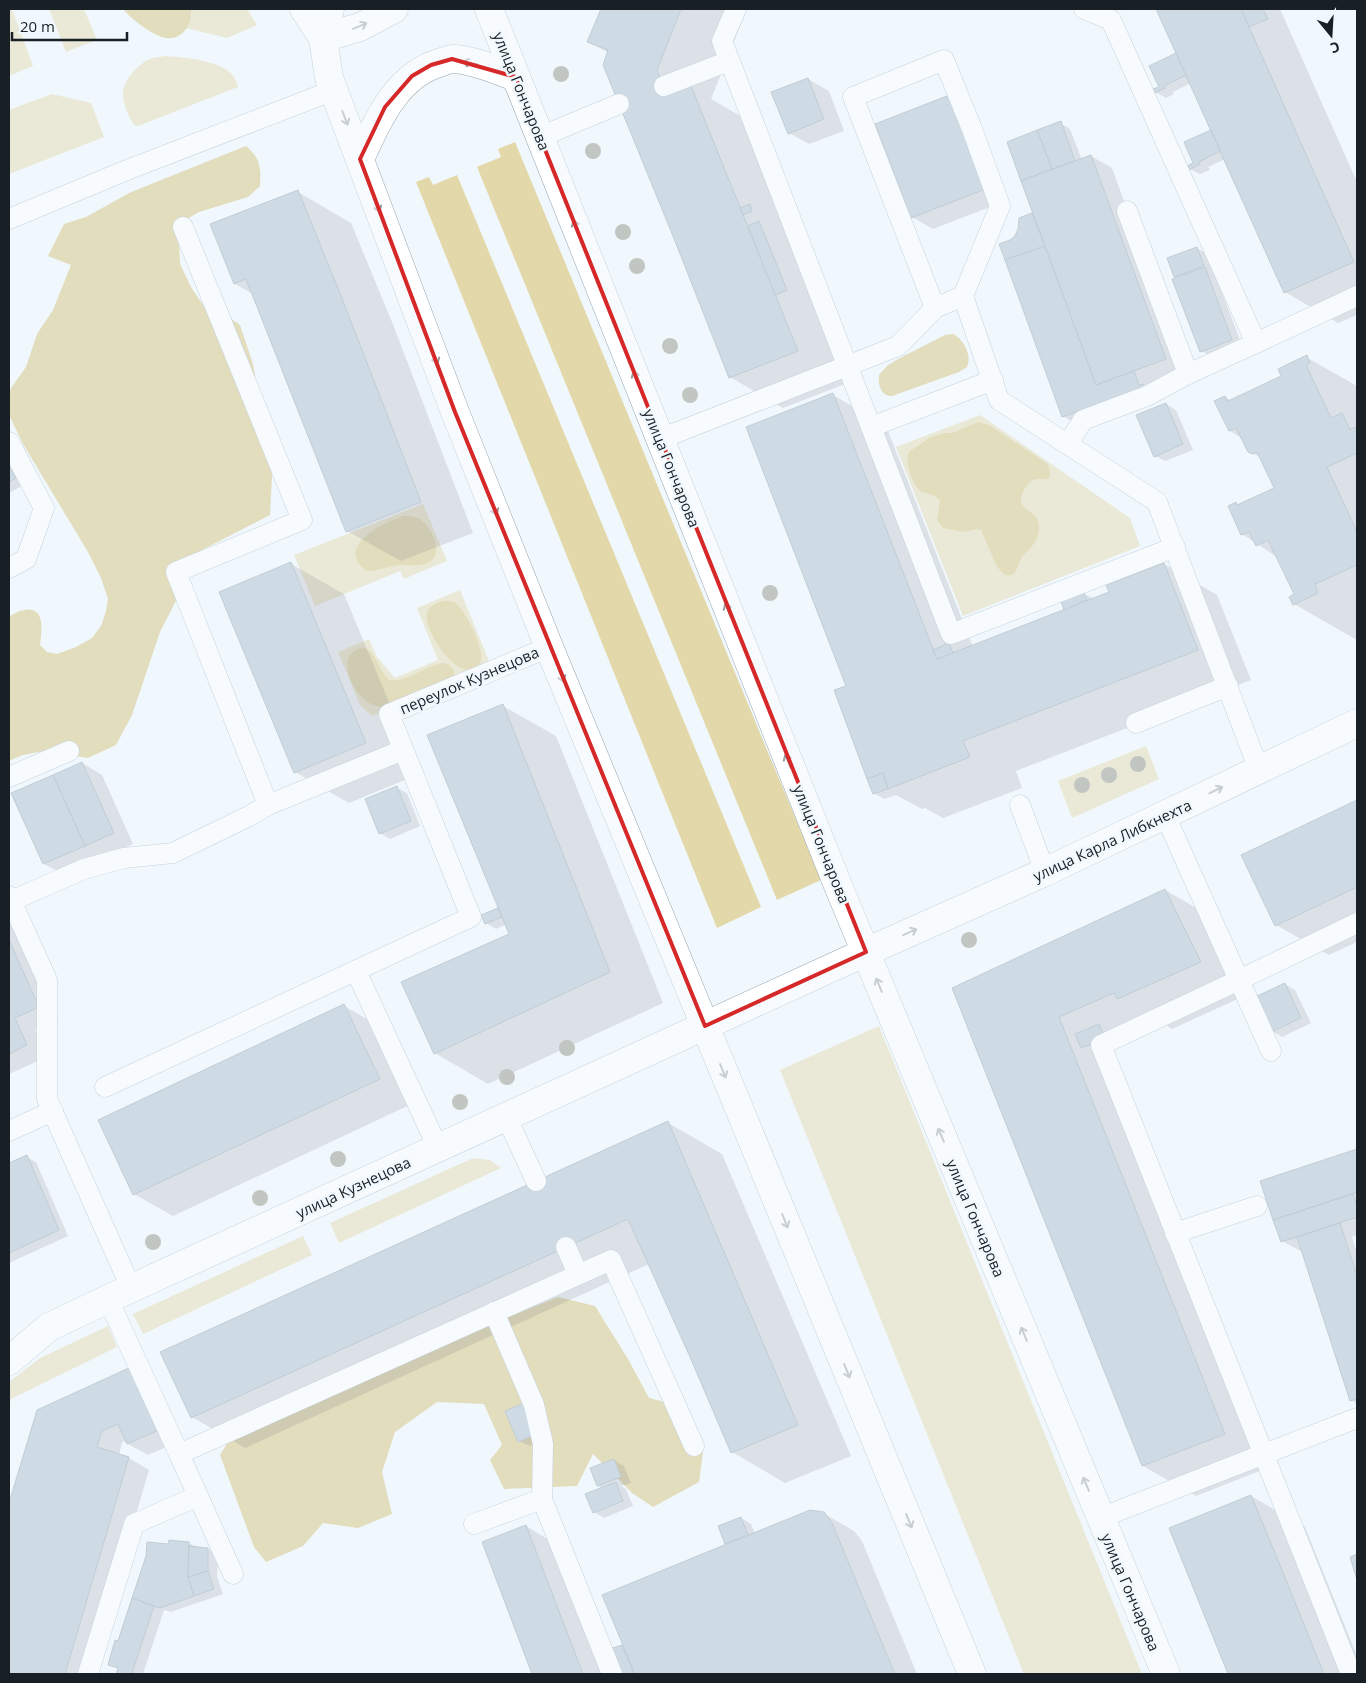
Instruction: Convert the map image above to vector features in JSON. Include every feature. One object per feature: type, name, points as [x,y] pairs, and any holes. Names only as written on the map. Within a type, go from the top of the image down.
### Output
[{"type":"main road","points":[[304,9],[323,38]]},
{"type":"main road","points":[[330,9],[323,38],[329,78],[456,412],[549,647],[972,1674]]},
{"type":"main road","points":[[323,38],[360,28],[394,9]]},
{"type":"main road","name":"улица Гончарова","points":[[489,9],[866,952],[1166,1674]]},
{"type":"main road","points":[[360,159],[389,102],[412,76],[431,65],[452,59],[485,66],[516,77]]},
{"type":"main road","name":"улица Карла Либкнехта","points":[[705,1026],[1045,872],[1357,723]]},
{"type":"main road","name":"улица Кузнецова","points":[[9,1361],[49,1327],[705,1026]]},
{"type":"lane","points":[[736,9],[722,41],[951,634],[1175,547]]},
{"type":"lane","points":[[1084,9],[1112,20],[1256,342]]},
{"type":"lane","points":[[935,308],[853,97],[944,60],[1000,206],[963,296],[999,400],[1157,502],[1259,770]]},
{"type":"lane","points":[[664,86],[729,61]]},
{"type":"lane","points":[[9,219],[127,170],[334,90]]},
{"type":"lane","points":[[540,137],[619,104]]},
{"type":"lane","points":[[1127,211],[1188,374]]},
{"type":"lane","points":[[183,227],[302,520],[176,572],[268,805]]},
{"type":"lane","points":[[660,439],[898,346],[935,308],[963,296]]},
{"type":"lane","points":[[1068,444],[1083,420],[1147,396],[1188,374],[1357,296]]},
{"type":"lane","points":[[872,427],[992,380]]},
{"type":"lane","points":[[9,442],[44,508],[26,559],[9,568]]},
{"type":"lane","name":"переулок Кузнецова","points":[[403,750],[389,714],[549,647]]},
{"type":"lane","points":[[1136,723],[1228,686]]},
{"type":"lane","points":[[105,1087],[471,917],[403,750],[268,805],[172,853],[124,858],[84,869],[10,898],[47,980],[48,1099],[179,1454],[233,1574]]},
{"type":"lane","points":[[9,778],[69,751]]},
{"type":"lane","points":[[1020,806],[1045,872]]},
{"type":"lane","points":[[1165,815],[1272,1051]]},
{"type":"lane","points":[[1350,1674],[1101,1045],[1357,923]]},
{"type":"lane","points":[[356,971],[438,1148]]},
{"type":"lane","points":[[9,1132],[53,1111]]},
{"type":"lane","points":[[506,1116],[536,1181]]},
{"type":"lane","points":[[1175,1233],[1257,1206]]},
{"type":"lane","points":[[566,1247],[578,1274]]},
{"type":"lane","points":[[179,1454],[611,1260],[694,1446]]},
{"type":"lane","points":[[494,1312],[534,1405],[543,1444],[542,1499],[612,1674]]},
{"type":"lane","points":[[1100,1518],[1357,1418]]},
{"type":"lane","points":[[88,1674],[134,1524],[198,1496]]},
{"type":"lane","points":[[474,1524],[542,1499]]},
{"type":"highlighted area","points":[[452,59],[516,77],[866,952],[705,1026],[455,412],[360,159],[385,107],[412,76],[431,65]]},
{"type":"shaded area","points":[[9,9],[12,9],[33,66],[9,76]]},
{"type":"shaded area","points":[[49,9],[84,9],[97,40],[66,52]]},
{"type":"shaded area","points":[[123,9],[191,9],[191,15],[188,25],[182,34],[166,38],[155,34],[143,26]]},
{"type":"shaded area","points":[[131,9],[247,9],[257,25],[227,38],[136,16]]},
{"type":"shaded area","points":[[166,56],[208,62],[219,66],[235,78],[238,87],[138,126],[134,125],[124,103],[123,90],[125,84],[136,69],[145,61]]},
{"type":"shaded area","points":[[52,94],[91,103],[104,137],[9,174],[9,110]]},
{"type":"shaded area","points":[[515,142],[821,880],[777,900],[477,167],[501,157],[498,149]]},
{"type":"shaded area","points":[[246,146],[255,155],[259,164],[260,186],[248,197],[199,212],[187,219],[179,237],[180,264],[191,287],[205,308],[227,316],[240,325],[253,364],[272,475],[270,515],[202,550],[160,632],[132,715],[116,745],[88,758],[44,751],[23,755],[9,761],[9,617],[22,610],[36,612],[41,621],[40,645],[47,652],[57,654],[76,647],[92,638],[101,626],[108,599],[101,578],[88,552],[23,444],[9,415],[9,391],[26,367],[37,334],[53,310],[71,265],[48,256],[64,224],[86,217],[129,193]]},
{"type":"shaded area","points":[[457,175],[761,907],[717,928],[416,182],[429,177],[433,185]]},
{"type":"shaded area","points":[[953,334],[961,340],[966,348],[968,353],[967,367],[959,372],[892,396],[888,396],[883,392],[879,383],[879,375],[887,366],[945,335]]},
{"type":"shaded area","points":[[980,415],[1130,518],[1140,546],[963,616],[896,447]]},
{"type":"shaded area","points":[[978,422],[989,425],[1045,462],[1050,471],[1049,478],[1035,479],[1029,482],[1022,495],[1022,505],[1036,518],[1039,524],[1039,531],[1035,542],[1022,557],[1016,571],[1011,575],[1005,575],[997,567],[981,530],[964,532],[943,528],[937,520],[940,501],[934,495],[922,492],[915,485],[909,467],[909,452],[929,438],[944,433],[952,433]]},
{"type":"shaded area","points":[[423,504],[447,561],[404,579],[400,571],[315,606],[294,555]]},
{"type":"shaded area","points":[[403,516],[412,516],[419,519],[429,528],[435,539],[435,556],[431,561],[422,565],[398,565],[367,571],[358,562],[356,553],[358,545],[374,530]]},
{"type":"shaded area","points":[[460,590],[491,666],[372,716],[360,705],[338,652],[369,639],[377,657],[395,678],[438,660],[417,608]]},
{"type":"shaded area","points":[[443,601],[453,601],[459,606],[474,631],[481,658],[480,664],[472,670],[463,669],[454,663],[437,643],[431,631],[427,620],[427,612],[432,606]]},
{"type":"shaded area","points":[[365,648],[375,658],[389,680],[403,679],[437,664],[444,663],[452,668],[454,677],[384,707],[373,705],[364,699],[356,689],[350,679],[348,668],[349,658],[354,651]]},
{"type":"shaded area","points":[[1146,746],[1159,779],[1072,818],[1058,781]]},
{"type":"shaded area","points":[[879,1026],[1142,1674],[1024,1674],[780,1070]]},
{"type":"shaded area","points":[[473,1158],[490,1160],[501,1168],[339,1243],[330,1223]]},
{"type":"shaded area","points":[[303,1236],[312,1255],[143,1334],[133,1314]]},
{"type":"shaded area","points":[[558,1297],[595,1306],[628,1359],[649,1398],[680,1406],[703,1451],[699,1482],[653,1507],[632,1493],[593,1454],[577,1486],[504,1489],[490,1460],[502,1445],[484,1404],[437,1402],[395,1432],[382,1472],[392,1514],[358,1528],[323,1523],[303,1546],[266,1562],[254,1547],[220,1455],[231,1437],[480,1323],[511,1316]]},
{"type":"shaded area","points":[[108,1326],[117,1347],[11,1399],[9,1408],[9,1382],[40,1358]]},
{"type":"building","points":[[601,9],[681,9],[657,70],[667,95],[691,86],[798,351],[729,378],[603,65],[608,50],[587,42]]},
{"type":"building","points":[[1156,9],[1241,9],[1354,262],[1284,293]]},
{"type":"building","points":[[1241,9],[1263,9],[1268,19],[1249,27]]},
{"type":"building","points":[[1176,53],[1186,75],[1164,86],[1165,88],[1155,93],[1153,89],[1159,87],[1149,66]]},
{"type":"building","points":[[808,78],[824,119],[788,134],[771,92]]},
{"type":"building","points":[[952,94],[988,188],[911,218],[875,124]]},
{"type":"building","points":[[1061,121],[1075,161],[1052,169],[1037,130]]},
{"type":"building","points":[[1037,130],[1052,169],[1021,181],[1007,142]]},
{"type":"building","points":[[1211,130],[1220,151],[1199,162],[1200,164],[1189,170],[1187,166],[1193,163],[1184,142]]},
{"type":"building","points":[[1091,155],[1166,359],[1096,385],[1021,181]]},
{"type":"building","points":[[298,190],[421,502],[346,532],[246,279],[234,284],[210,224]]},
{"type":"building","points":[[750,204],[752,211],[743,215],[740,208]]},
{"type":"building","points":[[1032,213],[1045,246],[1005,260],[999,244],[1015,236],[1019,218]]},
{"type":"building","points":[[759,221],[787,290],[775,295],[748,226]]},
{"type":"building","points":[[1045,246],[1096,385],[1134,371],[1139,385],[1143,384],[1145,387],[1062,417],[1005,260]]},
{"type":"building","points":[[1197,247],[1204,266],[1174,277],[1167,258]]},
{"type":"building","points":[[1205,267],[1232,340],[1200,352],[1172,279]]},
{"type":"building","points":[[1307,355],[1310,363],[1306,365],[1331,418],[1342,413],[1350,430],[1355,427],[1357,433],[1357,453],[1327,467],[1357,532],[1357,565],[1315,584],[1318,593],[1293,605],[1289,597],[1294,594],[1268,540],[1256,546],[1249,532],[1241,535],[1228,506],[1236,502],[1237,505],[1274,488],[1257,452],[1253,454],[1248,452],[1236,428],[1229,431],[1214,401],[1225,396],[1228,401],[1281,376],[1278,369]]},
{"type":"building","points":[[833,393],[937,659],[1109,592],[1106,585],[1164,563],[1198,650],[963,741],[970,757],[888,789],[883,773],[867,779],[834,690],[846,686],[746,427]]},
{"type":"building","points":[[1166,403],[1183,444],[1154,457],[1136,415]]},
{"type":"building","points":[[9,464],[16,478],[9,482]]},
{"type":"building","points":[[291,562],[366,743],[294,773],[219,592]]},
{"type":"building","points":[[1083,592],[1087,600],[1064,610],[1061,601]]},
{"type":"building","points":[[949,643],[953,653],[937,659],[933,650]]},
{"type":"building","points":[[503,704],[610,972],[434,1054],[401,982],[509,934],[427,735]]},
{"type":"building","points":[[82,762],[114,833],[85,846],[53,775]]},
{"type":"building","points":[[883,773],[888,789],[873,794],[867,779]]},
{"type":"building","points":[[53,775],[85,846],[43,864],[11,793]]},
{"type":"building","points":[[397,786],[411,821],[379,834],[365,799]]},
{"type":"building","points":[[1357,800],[1357,887],[1275,926],[1241,855]]},
{"type":"building","points":[[1165,889],[1201,962],[1117,999],[1114,993],[1059,1017],[1225,1434],[1142,1466],[952,988]]},
{"type":"building","points":[[498,908],[502,917],[485,924],[481,915]]},
{"type":"building","points":[[9,940],[39,1007],[15,1018],[27,1045],[9,1054]]},
{"type":"building","points":[[1285,983],[1301,1018],[1271,1032],[1255,997]]},
{"type":"building","points":[[344,1004],[380,1079],[133,1195],[98,1120]]},
{"type":"building","points":[[1099,1024],[1105,1039],[1081,1048],[1075,1034]]},
{"type":"building","points":[[668,1121],[798,1425],[731,1453],[628,1219],[191,1418],[160,1352]]},
{"type":"building","points":[[1357,1149],[1357,1192],[1273,1220],[1260,1181]]},
{"type":"building","points":[[27,1155],[59,1230],[9,1253],[9,1163]]},
{"type":"building","points":[[1353,1194],[1357,1206],[1357,1217],[1281,1242],[1273,1220]]},
{"type":"building","points":[[1340,1223],[1357,1276],[1357,1399],[1350,1401],[1297,1237]]},
{"type":"building","points":[[131,1367],[159,1430],[127,1444],[118,1424],[102,1431],[97,1447],[129,1457],[65,1674],[9,1674],[9,1503],[37,1410]]},
{"type":"building","points":[[524,1403],[537,1434],[518,1442],[505,1411]]},
{"type":"building","points":[[614,1459],[621,1477],[597,1486],[590,1468]]},
{"type":"building","points":[[616,1482],[623,1501],[593,1513],[585,1494]]},
{"type":"building","points":[[1251,1495],[1324,1674],[1228,1674],[1169,1528]]},
{"type":"building","points":[[810,1510],[824,1512],[832,1523],[895,1674],[635,1674],[602,1595]]},
{"type":"building","points":[[741,1517],[748,1535],[725,1544],[718,1526]]},
{"type":"building","points":[[526,1525],[583,1674],[532,1674],[482,1542]]},
{"type":"building","points":[[169,1540],[189,1542],[188,1577],[194,1596],[160,1608],[132,1598],[146,1556],[147,1542],[168,1544]]},
{"type":"building","points":[[189,1546],[208,1548],[208,1571],[188,1577]]},
{"type":"building","points":[[1357,1554],[1357,1580],[1350,1557]]},
{"type":"building","points":[[208,1571],[214,1589],[194,1596],[188,1577]]},
{"type":"building","points":[[132,1598],[154,1606],[132,1673],[136,1674],[116,1674],[118,1668],[108,1665],[115,1640],[118,1641]]},
{"type":"building","points":[[622,1645],[634,1674],[621,1674],[610,1649]]}]
